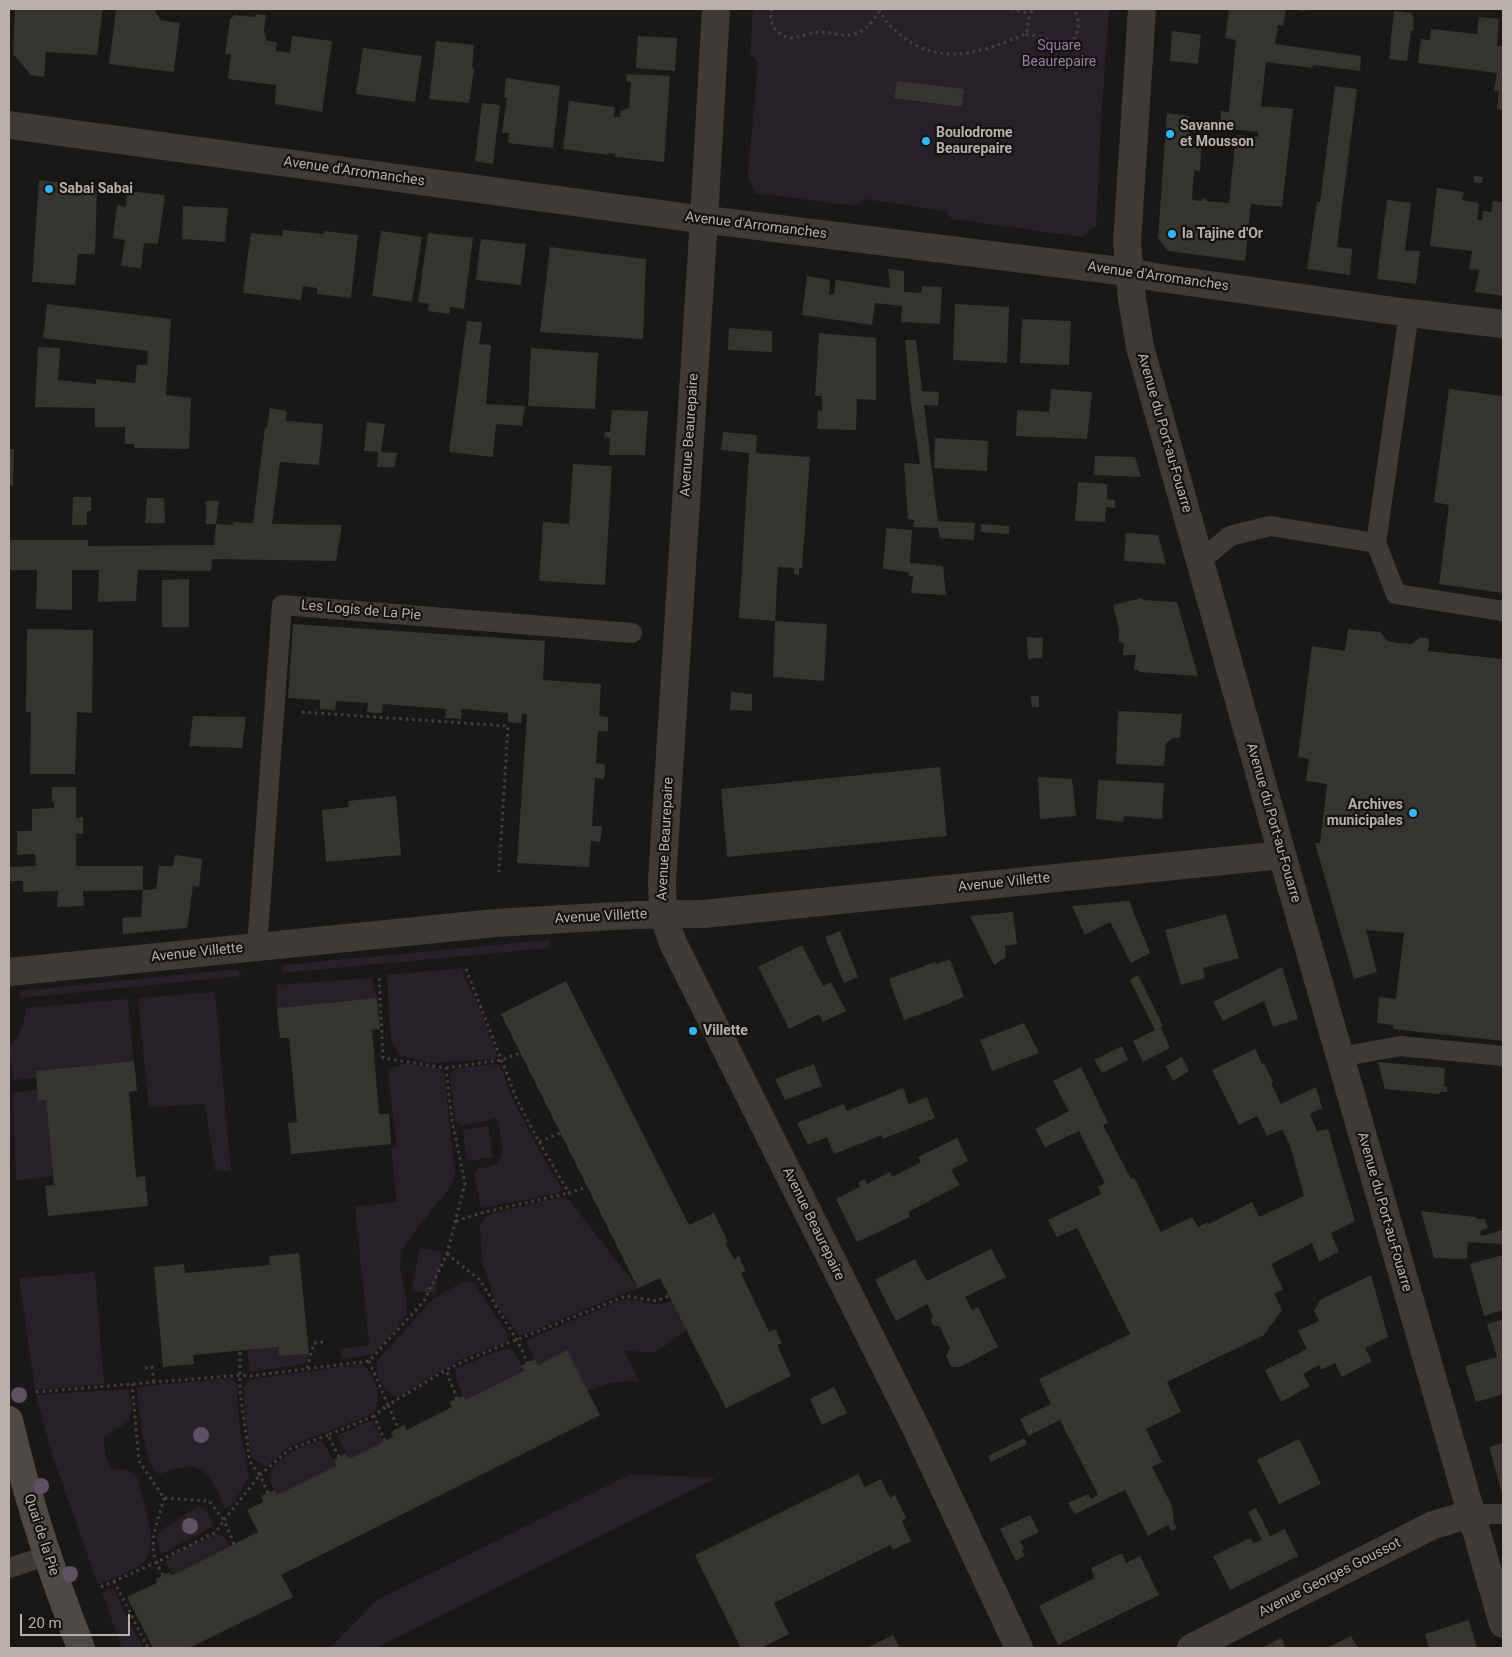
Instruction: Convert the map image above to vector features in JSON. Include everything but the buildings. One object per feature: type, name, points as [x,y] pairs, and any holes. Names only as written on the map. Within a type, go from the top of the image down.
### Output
[{"type":"street","name":"Avenue Beaurepaire","points":[[716,9],[662,881],[663,914],[673,943],[917,1430],[1019,1648]]},
{"type":"street","name":"Avenue du Port-au-Fouarre","points":[[1142,9],[1127,244],[1128,272],[1140,346],[1282,855],[1503,1624]]},
{"type":"street","name":"Avenue d'Arromanches","points":[[9,125],[704,219],[1128,272],[1408,313],[1503,324]]},
{"type":"street","name":"Avenue Villette","points":[[9,972],[495,923],[663,914],[703,914],[1282,855]]},
{"type":"street","name":"Quai de la Pie","points":[[9,1420],[21,1471],[47,1556],[80,1648]]},
{"type":"street","name":"Avenue Georges Goussot","points":[[1191,1648],[1433,1525],[1471,1514]]},
{"type":"lane","points":[[1408,313],[1376,543],[1396,594],[1503,611]]},
{"type":"lane","points":[[1200,561],[1230,536],[1270,526],[1376,543]]},
{"type":"lane","name":"Les Logis de La Pie","points":[[257,947],[282,605],[632,633]]},
{"type":"lane","points":[[1340,1057],[1400,1046],[1503,1056]]},
{"type":"lane","points":[[1471,1514],[1503,1514]]},
{"type":"lane","points":[[9,1568],[47,1556]]},
{"type":"path","points":[[772,9],[770,13],[772,25],[778,32],[790,38],[800,38],[808,33],[824,32],[840,35],[856,34],[870,24],[880,9]]},
{"type":"path","points":[[880,9],[882,16],[896,32],[914,45],[932,52],[958,55],[987,50],[1026,34],[1041,36],[1058,44],[1070,45],[1076,36],[1079,19],[1074,9]]},
{"type":"path","points":[[1010,9],[1030,14]]},
{"type":"path","points":[[1026,34],[1030,14],[1033,9]]},
{"type":"path","points":[[274,710],[508,726],[498,872]]},
{"type":"path","points":[[466,969],[517,1100],[569,1193]]},
{"type":"path","points":[[379,976],[384,1058],[446,1068],[501,1060],[520,1052]]},
{"type":"path","points":[[36,1392],[240,1375],[250,1376],[369,1361],[424,1301],[447,1254],[465,1183],[452,1121],[446,1068]]},
{"type":"path","points":[[539,1142],[560,1133]]},
{"type":"path","points":[[455,1222],[484,1212],[569,1193],[587,1187]]},
{"type":"path","points":[[447,1254],[480,1280],[517,1340],[528,1363]]},
{"type":"path","points":[[101,1587],[155,1563],[216,1532],[260,1475],[290,1449],[374,1416],[388,1405],[466,1360],[626,1296],[656,1301],[669,1296]]},
{"type":"path","points":[[306,1368],[314,1343],[323,1342]]},
{"type":"path","points":[[240,1351],[240,1392],[250,1462],[260,1475],[268,1493]]},
{"type":"path","points":[[369,1361],[398,1428]]},
{"type":"path","points":[[145,1368],[152,1367],[154,1382]]},
{"type":"path","points":[[446,1370],[456,1399]]},
{"type":"path","points":[[132,1384],[140,1461],[164,1498],[152,1539],[155,1563],[163,1575]]},
{"type":"path","points":[[374,1416],[385,1441]]},
{"type":"path","points":[[328,1435],[339,1458]]},
{"type":"path","points":[[164,1498],[209,1501],[224,1520],[234,1544]]},
{"type":"path","points":[[114,1581],[148,1648]]},
{"type":"green space","name":"Boulodrome Beaurepaire","points":[[753,9],[1109,9],[1096,226],[1082,237],[952,219],[945,211],[865,199],[855,206],[755,193],[748,176],[758,63],[750,54]]},
{"type":"green space","points":[[549,940],[549,948],[282,973],[283,965]]},
{"type":"green space","points":[[463,968],[464,975],[482,1014],[497,1056],[495,1059],[431,1063],[400,1055],[391,1040],[387,975]]},
{"type":"green space","points":[[237,969],[242,976],[21,998],[20,991]]},
{"type":"green space","points":[[372,978],[377,998],[277,1008],[277,985]]},
{"type":"green space","points":[[215,992],[231,1171],[215,1171],[205,1104],[149,1107],[138,998]]},
{"type":"green space","points":[[128,999],[134,1061],[36,1071],[36,1078],[13,1080],[12,1062],[9,1062],[9,1047],[21,1029],[26,1008]]},
{"type":"green space","points":[[404,1064],[437,1068],[444,1072],[455,1174],[451,1186],[402,1250],[400,1267],[407,1303],[406,1315],[373,1354],[342,1359],[341,1349],[369,1345],[355,1207],[397,1202],[391,1148],[397,1147],[388,1072],[392,1068]]},
{"type":"green space","points":[[497,1064],[501,1068],[512,1097],[532,1137],[562,1190],[559,1193],[481,1208],[474,1173],[479,1168],[490,1167],[501,1158],[502,1143],[497,1118],[462,1126],[455,1121],[450,1077],[452,1071],[458,1068]]},
{"type":"green space","points":[[37,1090],[38,1101],[46,1100],[53,1176],[16,1181],[13,1092]]},
{"type":"green space","points":[[488,1126],[493,1157],[467,1161],[463,1130]]},
{"type":"green space","points":[[561,1197],[569,1200],[638,1288],[526,1334],[519,1335],[496,1303],[482,1261],[480,1225],[485,1218],[493,1213]]},
{"type":"green space","points":[[420,1248],[442,1252],[435,1293],[411,1291]]},
{"type":"green space","points":[[95,1272],[104,1384],[35,1390],[19,1278]]},
{"type":"green space","points":[[464,1281],[474,1283],[508,1334],[507,1342],[464,1358],[398,1397],[392,1394],[381,1383],[377,1361],[432,1300]]},
{"type":"green space","points":[[624,1299],[638,1300],[656,1305],[672,1301],[687,1330],[656,1352],[624,1351],[639,1381],[610,1383],[587,1391],[567,1350],[538,1365],[527,1343],[529,1339]]},
{"type":"green space","points":[[278,1347],[279,1356],[309,1354],[305,1364],[249,1372],[248,1350]]},
{"type":"green space","points":[[510,1349],[516,1355],[524,1371],[466,1400],[458,1385],[456,1369],[500,1350]]},
{"type":"green space","points":[[362,1364],[371,1373],[376,1386],[378,1399],[375,1412],[288,1447],[266,1467],[253,1459],[250,1451],[243,1393],[244,1386],[251,1379]]},
{"type":"green space","points":[[230,1378],[238,1385],[239,1419],[249,1477],[233,1504],[225,1509],[208,1475],[202,1471],[196,1468],[185,1467],[159,1474],[153,1468],[142,1434],[137,1387]]},
{"type":"green space","points":[[129,1389],[132,1409],[129,1421],[103,1438],[106,1458],[111,1468],[128,1471],[137,1478],[148,1516],[151,1543],[146,1559],[137,1567],[98,1585],[52,1454],[36,1395]]},
{"type":"green space","points":[[372,1420],[383,1442],[349,1459],[338,1436]]},
{"type":"green space","points":[[319,1441],[323,1442],[336,1466],[277,1495],[269,1478],[272,1470],[289,1453]]},
{"type":"green space","points":[[631,1474],[716,1478],[376,1648],[330,1648],[376,1601]]},
{"type":"green space","points":[[198,1506],[206,1510],[214,1526],[161,1554],[156,1537],[160,1531]]},
{"type":"green space","points":[[215,1534],[224,1536],[229,1546],[173,1575],[166,1562],[168,1558]]},
{"type":"green space","points":[[113,1588],[142,1647],[122,1648],[102,1592]]},
{"type":"place","name":"Savanne et Mousson","points":[[1170,134]]},
{"type":"place","name":"Boulodrome Beaurepaire","points":[[926,141]]},
{"type":"place","name":"Sabai Sabai","points":[[49,189]]},
{"type":"place","name":"la Tajine d'Or","points":[[1172,234]]},
{"type":"place","name":"Archives municipales","points":[[1413,813]]},
{"type":"place","name":"Villette","points":[[693,1031]]},
{"type":"park label","name":"Square Beaurepaire","points":[[1059,54]]}]
